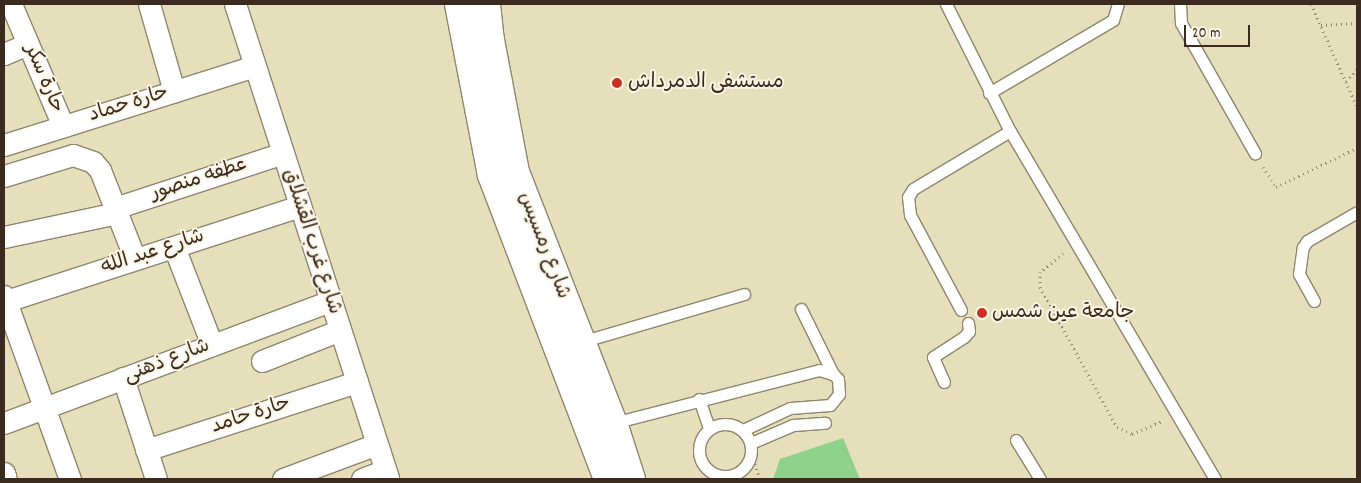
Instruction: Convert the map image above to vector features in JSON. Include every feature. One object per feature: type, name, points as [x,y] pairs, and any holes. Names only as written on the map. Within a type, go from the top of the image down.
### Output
[{"type":"main road","name":"شارع رمسيس","points":[[459,4],[465,48],[492,175],[608,479]]},
{"type":"main road","name":"شارع رمسيس","points":[[486,4],[490,40],[515,172],[614,423],[631,479]]},
{"type":"street","name":"حارة سكر","points":[[11,4],[63,126]]},
{"type":"street","points":[[149,4],[174,91]]},
{"type":"street","name":"شارع غرب القشلاق","points":[[235,4],[387,475]]},
{"type":"street","name":"شارع رمسيس","points":[[444,4],[465,48]]},
{"type":"street","points":[[4,54],[28,44]]},
{"type":"street","name":"حارة حماد","points":[[4,145],[254,66]]},
{"type":"street","name":"عطفه منصور","points":[[4,237],[116,211],[283,153]]},
{"type":"street","points":[[4,176],[73,155],[83,156],[100,170],[134,259]]},
{"type":"street","name":"شارع عبد الله","points":[[5,298],[300,206]]},
{"type":"street","points":[[174,246],[212,345]]},
{"type":"street","points":[[5,298],[70,479]]},
{"type":"street","name":"شارع ذهنى","points":[[4,423],[331,301]]},
{"type":"street","points":[[262,360],[340,330]]},
{"type":"street","points":[[123,378],[156,479]]},
{"type":"street","name":"حارة حامد","points":[[146,450],[357,382]]},
{"type":"street","points":[[283,479],[377,444]]},
{"type":"street","points":[[4,473],[6,479]]},
{"type":"street","points":[[362,479],[387,475]]},
{"type":"lane","points":[[946,4],[989,93],[1010,131],[1215,479]]},
{"type":"lane","points":[[989,93],[1113,20],[1118,4]]},
{"type":"lane","points":[[1180,4],[1181,23],[1255,154]]},
{"type":"lane","points":[[961,310],[910,215],[908,196],[913,189],[1010,131]]},
{"type":"lane","points":[[1314,301],[1300,274],[1302,247],[1306,241],[1357,212]]},
{"type":"lane","points":[[581,342],[744,294]]},
{"type":"lane","points":[[743,430],[790,408],[830,405],[839,394],[840,386],[801,309]]},
{"type":"lane","points":[[944,382],[933,357],[964,337],[969,331],[968,322]]},
{"type":"lane","points":[[614,423],[699,399],[819,370],[833,374]]},
{"type":"lane","points":[[699,399],[709,428]]},
{"type":"lane","points":[[730,423],[743,430],[751,448],[748,463],[736,473],[721,476],[712,473],[699,456],[699,446],[709,428],[730,423]]},
{"type":"lane","points":[[751,448],[793,425],[825,423]]},
{"type":"lane","points":[[1016,440],[1040,479]]},
{"type":"path","points":[[1311,4],[1355,97],[1357,107]]},
{"type":"path","points":[[1320,25],[1357,23]]},
{"type":"path","points":[[1346,81],[1357,69]]},
{"type":"path","points":[[1255,154],[1276,187],[1357,148]]},
{"type":"path","points":[[1076,245],[1046,265],[1038,279],[1040,287],[1117,427],[1132,434],[1176,415]]},
{"type":"path","points":[[751,448],[760,479]]},
{"type":"green space","points":[[843,438],[860,479],[773,479],[780,459]]},
{"type":"place","name":"مستشفى الدمرداش","points":[[617,83]]},
{"type":"place","name":"جامعة عين شمس","points":[[982,313]]}]
